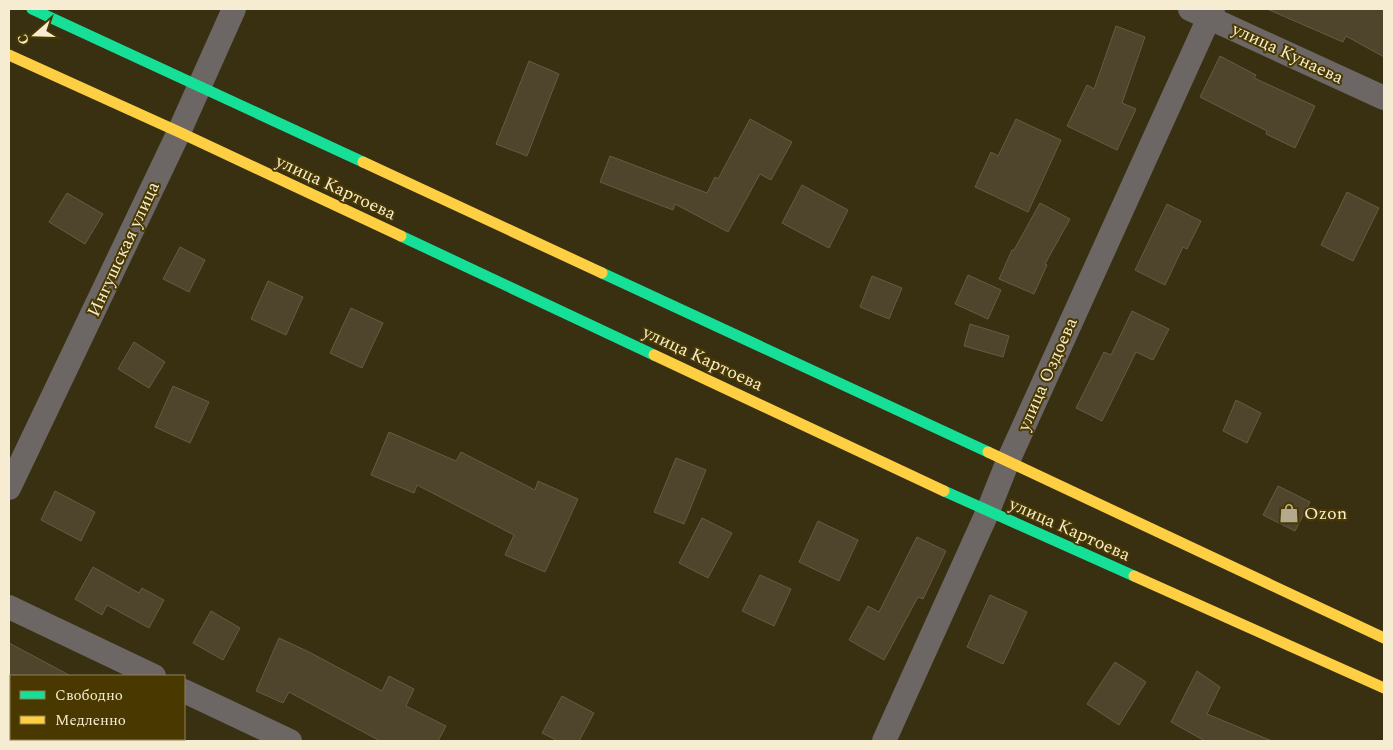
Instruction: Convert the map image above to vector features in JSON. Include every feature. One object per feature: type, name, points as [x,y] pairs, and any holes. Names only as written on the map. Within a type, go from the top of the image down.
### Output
[{"type":"main road","name":"улица Картоева","points":[[32,9],[1008,461],[1384,638]]},
{"type":"main road","name":"улица Картоева","points":[[9,55],[179,132],[988,512],[1384,688]]},
{"type":"street","name":"Ингушская улица","points":[[9,488],[179,132],[234,9]]},
{"type":"street","name":"улица Кунаева","points":[[1204,11],[1384,98]]},
{"type":"street","name":"улица Оздоева","points":[[884,741],[988,512],[1008,461],[1204,11]]},
{"type":"street","points":[[9,607],[152,675]]},
{"type":"street","points":[[185,691],[290,741]]},
{"type":"building","points":[[1267,9],[1384,9],[1384,57],[1346,36],[1343,42]]},
{"type":"building","points":[[1116,26],[1145,37],[1122,103],[1136,109],[1117,150],[1067,126],[1087,85],[1094,89]]},
{"type":"building","points":[[1220,56],[1256,75],[1254,78],[1315,106],[1295,148],[1266,134],[1267,131],[1200,97]]},
{"type":"building","points":[[529,61],[559,74],[527,156],[496,144]]},
{"type":"building","points":[[750,119],[792,142],[771,180],[760,174],[728,232],[675,204],[673,210],[600,182],[610,156],[707,193],[715,177],[718,179]]},
{"type":"building","points":[[1016,119],[1061,140],[1028,212],[975,187],[991,152],[998,156]]},
{"type":"building","points":[[802,185],[848,210],[829,248],[782,223]]},
{"type":"building","points":[[1347,192],[1379,208],[1353,261],[1321,245]]},
{"type":"building","points":[[67,193],[103,214],[85,244],[49,222]]},
{"type":"building","points":[[1040,203],[1070,219],[1045,264],[1047,265],[1034,294],[999,279],[1012,250],[1014,250]]},
{"type":"building","points":[[1167,204],[1201,221],[1187,249],[1183,247],[1165,285],[1135,270]]},
{"type":"building","points":[[180,247],[205,260],[189,292],[163,279]]},
{"type":"building","points":[[968,275],[1001,290],[988,319],[955,304]]},
{"type":"building","points":[[872,276],[902,288],[889,319],[860,307]]},
{"type":"building","points":[[268,281],[303,297],[286,335],[251,319]]},
{"type":"building","points":[[351,308],[383,323],[362,368],[330,353]]},
{"type":"building","points":[[1132,311],[1169,329],[1153,360],[1136,352],[1102,421],[1076,408],[1104,352],[1111,355]]},
{"type":"building","points":[[970,324],[1009,336],[1003,357],[964,346]]},
{"type":"building","points":[[134,342],[165,362],[149,388],[118,369]]},
{"type":"building","points":[[173,386],[209,402],[190,443],[155,427]]},
{"type":"building","points":[[1236,400],[1261,413],[1247,443],[1223,431]]},
{"type":"building","points":[[389,432],[456,461],[461,452],[535,490],[538,481],[578,499],[545,572],[505,555],[514,535],[417,485],[414,493],[371,475]]},
{"type":"building","points":[[676,458],[706,470],[684,524],[654,512]]},
{"type":"building","points":[[1278,486],[1310,502],[1295,531],[1263,515]]},
{"type":"building","points":[[55,491],[95,512],[81,541],[41,520]]},
{"type":"building","points":[[702,518],[732,533],[708,578],[679,563]]},
{"type":"building","points":[[818,521],[858,540],[839,581],[799,562]]},
{"type":"building","points":[[917,537],[946,551],[923,599],[918,597],[884,660],[849,640],[868,606],[879,612]]},
{"type":"building","points":[[93,567],[139,593],[142,588],[164,600],[149,628],[107,605],[102,615],[75,599]]},
{"type":"building","points":[[760,575],[791,589],[774,626],[742,611]]},
{"type":"building","points":[[990,595],[1027,612],[1003,664],[967,647]]},
{"type":"building","points":[[211,611],[240,628],[223,660],[193,643]]},
{"type":"building","points":[[279,638],[382,691],[389,676],[414,689],[406,706],[446,726],[438,741],[380,741],[289,692],[283,703],[256,691]]},
{"type":"building","points":[[9,643],[69,675],[10,675]]},
{"type":"building","points":[[1115,662],[1146,682],[1119,725],[1087,704]]},
{"type":"building","points":[[1197,671],[1220,687],[1207,714],[1272,741],[1205,741],[1171,722]]},
{"type":"building","points":[[562,696],[594,713],[579,741],[558,741],[542,733]]},
{"type":"traffic: fast","points":[[32,9],[363,162]]},
{"type":"traffic: fast","points":[[401,236],[654,355]]},
{"type":"traffic: fast","points":[[602,273],[988,452]]},
{"type":"traffic: fast","points":[[944,491],[1134,576]]},
{"type":"traffic: slow","points":[[9,55],[401,236]]},
{"type":"traffic: slow","points":[[363,162],[602,273]]},
{"type":"traffic: slow","points":[[654,355],[944,491]]},
{"type":"traffic: slow","points":[[988,452],[1384,638]]},
{"type":"traffic: slow","points":[[1134,576],[1384,688]]},
{"type":"place","name":"Ozon","points":[[1289,513]]}]
